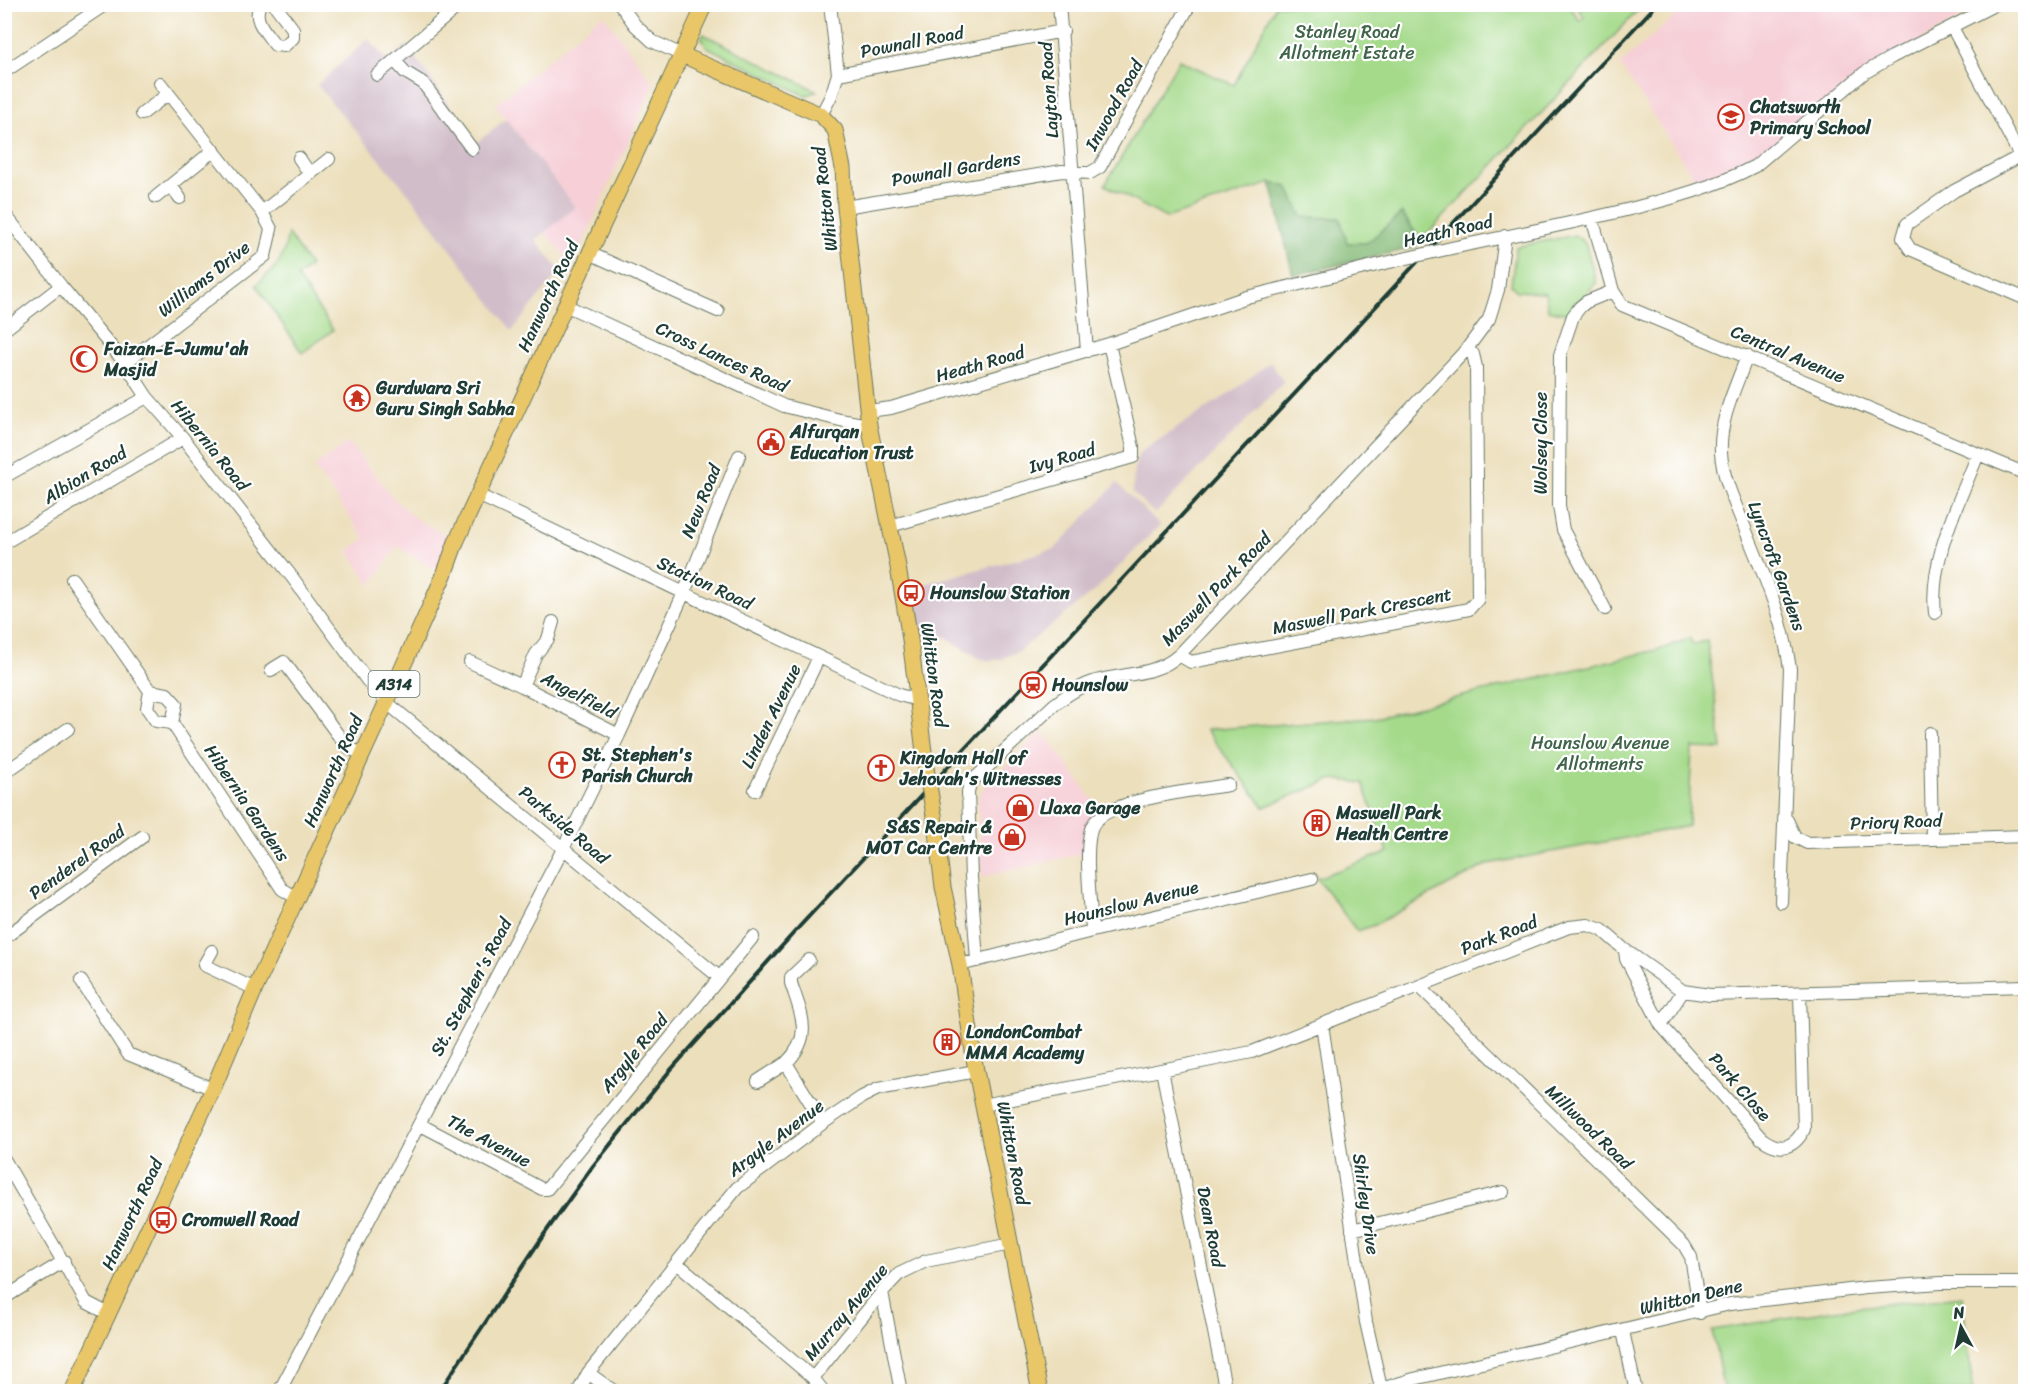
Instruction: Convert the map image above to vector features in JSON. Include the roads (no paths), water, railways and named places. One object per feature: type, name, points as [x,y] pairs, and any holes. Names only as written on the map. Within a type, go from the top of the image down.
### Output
[{"type":"main road","name":"Hanworth Road","points":[[72,1392],[213,1089],[255,989],[444,575],[456,542],[705,4]]},
{"type":"main road","points":[[682,55],[820,115]]},
{"type":"main road","name":"Whitton Road","points":[[820,115],[836,130],[843,168],[845,207],[869,418],[910,639],[944,887],[960,965],[976,1071],[1040,1392]]},
{"type":"street","points":[[4,72],[106,4]]},
{"type":"street","points":[[260,4],[256,12],[257,20],[275,45],[284,46],[293,38],[293,30],[274,4]]},
{"type":"street","points":[[377,75],[461,4]]},
{"type":"street","points":[[620,4],[635,25],[652,41],[682,55]]},
{"type":"street","points":[[820,115],[831,96],[838,74],[830,4]]},
{"type":"street","name":"Layton Road","points":[[1059,4],[1074,173]]},
{"type":"street","name":"Inwood Road","points":[[1074,173],[1090,173],[1100,167],[1190,4]]},
{"type":"street","name":"Heath Road","points":[[869,418],[891,408],[1087,351],[1247,297],[1689,194],[1755,166],[1863,73],[1996,4]]},
{"type":"street","points":[[1952,27],[2023,155],[1945,197],[1907,224],[1903,238],[1910,249],[2025,299]]},
{"type":"street","name":"Pownall Road","points":[[838,74],[1063,31]]},
{"type":"street","points":[[395,61],[405,72],[423,83],[472,148]]},
{"type":"street","name":"Williams Drive","points":[[124,363],[266,256],[271,230],[262,212],[160,83]]},
{"type":"street","points":[[142,114],[168,94]]},
{"type":"street","points":[[156,197],[214,150]]},
{"type":"street","points":[[299,158],[310,174]]},
{"type":"street","points":[[262,212],[329,159]]},
{"type":"street","name":"Pownall Gardens","points":[[845,207],[998,180],[1062,171],[1074,173]]},
{"type":"street","points":[[1074,173],[1087,351]]},
{"type":"street","points":[[171,186],[180,198]]},
{"type":"street","name":"Hibernia Road","points":[[4,213],[124,363],[147,397],[183,438],[292,577],[369,683],[386,700]]},
{"type":"street","points":[[1592,218],[1613,291]]},
{"type":"street","name":"Maswell Park Road","points":[[977,961],[970,877],[968,792],[970,783],[1069,694],[1094,682],[1159,669],[1171,663],[1179,655],[1466,350],[1489,319],[1498,290],[1505,236]]},
{"type":"street","points":[[589,253],[718,311]]},
{"type":"street","points":[[4,330],[61,286]]},
{"type":"street","name":"Central Avenue","points":[[1613,291],[1622,305],[2025,474]]},
{"type":"street","name":"Wolsey Close","points":[[1605,609],[1563,530],[1559,506],[1560,355],[1573,316],[1580,307],[1586,302],[1613,291]]},
{"type":"street","name":"Cross Lances Road","points":[[566,304],[784,406],[840,420],[869,418]]},
{"type":"street","name":"Ivy Road","points":[[890,526],[1133,457],[1133,447],[1109,344]]},
{"type":"street","name":"Maswell Park Crescent","points":[[1179,655],[1191,662],[1469,609],[1478,599],[1476,367],[1473,354],[1466,350]]},
{"type":"street","name":"Lyncroft Gardens","points":[[1747,356],[1724,418],[1721,452],[1726,482],[1778,610],[1786,637],[1790,669],[1781,903]]},
{"type":"street","points":[[4,477],[147,397]]},
{"type":"street","name":"Albion Road","points":[[4,543],[183,438]]},
{"type":"street","points":[[1935,613],[1934,602],[1942,545],[1978,454]]},
{"type":"street","name":"New Road","points":[[684,593],[739,456]]},
{"type":"street","name":"Station Road","points":[[478,495],[899,695],[918,700]]},
{"type":"street","name":"Hibernia Gardens","points":[[72,579],[150,691],[147,708],[156,721],[172,723]]},
{"type":"street","name":"St. Stephen's Road","points":[[279,1392],[564,847],[620,735],[684,593]]},
{"type":"street","name":"Angelfield","points":[[553,622],[548,639],[536,654],[522,686],[620,735]]},
{"type":"street","name":"Linden Avenue","points":[[755,790],[819,657]]},
{"type":"street","points":[[272,670],[284,662],[344,743],[363,754]]},
{"type":"street","points":[[470,662],[522,686]]},
{"type":"street","name":"Hibernia Gardens","points":[[150,691],[167,694],[176,704],[172,723],[282,889],[297,898]]},
{"type":"street","name":"Parkside Road","points":[[386,700],[719,977]]},
{"type":"street","points":[[4,773],[68,729]]},
{"type":"street","points":[[1930,733],[1932,839]]},
{"type":"street","points":[[1092,931],[1088,852],[1091,827],[1096,819],[1103,813],[1128,803],[1228,785]]},
{"type":"street","name":"Priory Road","points":[[1785,813],[1795,837],[1807,843],[2025,836]]},
{"type":"street","name":"Penderel Road","points":[[4,938],[142,837]]},
{"type":"street","name":"Hounslow Avenue","points":[[960,965],[1312,879]]},
{"type":"street","name":"Park Road","points":[[983,1105],[1252,1052],[1569,927],[1588,925],[1602,930],[1683,991],[1710,995],[2025,986]]},
{"type":"street","name":"Argyle Road","points":[[542,1189],[547,1189],[753,937]]},
{"type":"street","name":"Park Close","points":[[1626,950],[1626,959],[1661,1025],[1761,1138],[1779,1147],[1799,1140],[1804,1129],[1800,993]]},
{"type":"street","points":[[212,951],[204,965],[255,989]]},
{"type":"street","points":[[758,1081],[794,1056],[804,1035],[803,1024],[790,983],[791,977],[809,960]]},
{"type":"street","points":[[81,981],[128,1054],[213,1089]]},
{"type":"street","name":"Millwood Road","points":[[1419,986],[1684,1245],[1690,1257],[1700,1313]]},
{"type":"street","points":[[1661,1025],[1683,991]]},
{"type":"street","name":"Shirley Drive","points":[[1322,1024],[1376,1390]]},
{"type":"street","points":[[786,1063],[823,1123]]},
{"type":"street","name":"Dean Road","points":[[1162,1070],[1226,1392]]},
{"type":"street","name":"Argyle Avenue","points":[[578,1392],[588,1373],[737,1188],[823,1123],[878,1089],[976,1071]]},
{"type":"street","name":"The Avenue","points":[[419,1124],[542,1189]]},
{"type":"street","points":[[6,1163],[86,1302],[107,1313]]},
{"type":"street","points":[[1352,1230],[1503,1192]]},
{"type":"street","name":"Murray Avenue","points":[[813,1378],[899,1274],[926,1261],[1011,1244]]},
{"type":"street","points":[[4,1298],[64,1261]]},
{"type":"street","points":[[677,1263],[813,1378],[824,1392]]},
{"type":"street","name":"Whitton Dene","points":[[1376,1390],[1749,1302],[1866,1288],[1941,1283],[2025,1283]]},
{"type":"street","points":[[882,1292],[901,1392]]},
{"type":"street","points":[[1623,1331],[1636,1392]]},
{"type":"street","points":[[588,1373],[615,1392]]},
{"type":"railway","points":[[439,1392],[543,1236],[593,1166],[668,1073],[800,926],[1657,4]]},
{"type":"place","name":"Chatsworth Primary School","points":[[1731,117]]},
{"type":"place","name":"Faizan-E-Jumu'ah Masjid","points":[[84,359]]},
{"type":"place","name":"Gurdwara Sri Guru Singh Sabha","points":[[357,398]]},
{"type":"place","name":"Alfurqan Education Trust","points":[[771,442]]},
{"type":"place","name":"Hounslow Station","points":[[911,593]]},
{"type":"place","name":"Hounslow","points":[[1033,685]]},
{"type":"place","name":"St. Stephen's Parish Church","points":[[562,765]]},
{"type":"place","name":"Kingdom Hall of Jehovah's Witnesses","points":[[881,768]]},
{"type":"place","name":"Llaxa Garage","points":[[1020,808]]},
{"type":"place","name":"Maswell Park Health Centre","points":[[1317,823]]},
{"type":"place","name":"S&S Repair & MOT Car Centre","points":[[1012,837]]},
{"type":"place","name":"LondonCombat MMA Academy","points":[[947,1042]]},
{"type":"place","name":"Cromwell Road","points":[[163,1220]]},
{"type":"park label","name":"Stanley Road Allotment Estate","points":[[1347,42]]},
{"type":"park label","name":"Hounslow Avenue Allotments","points":[[1600,753]]}]
